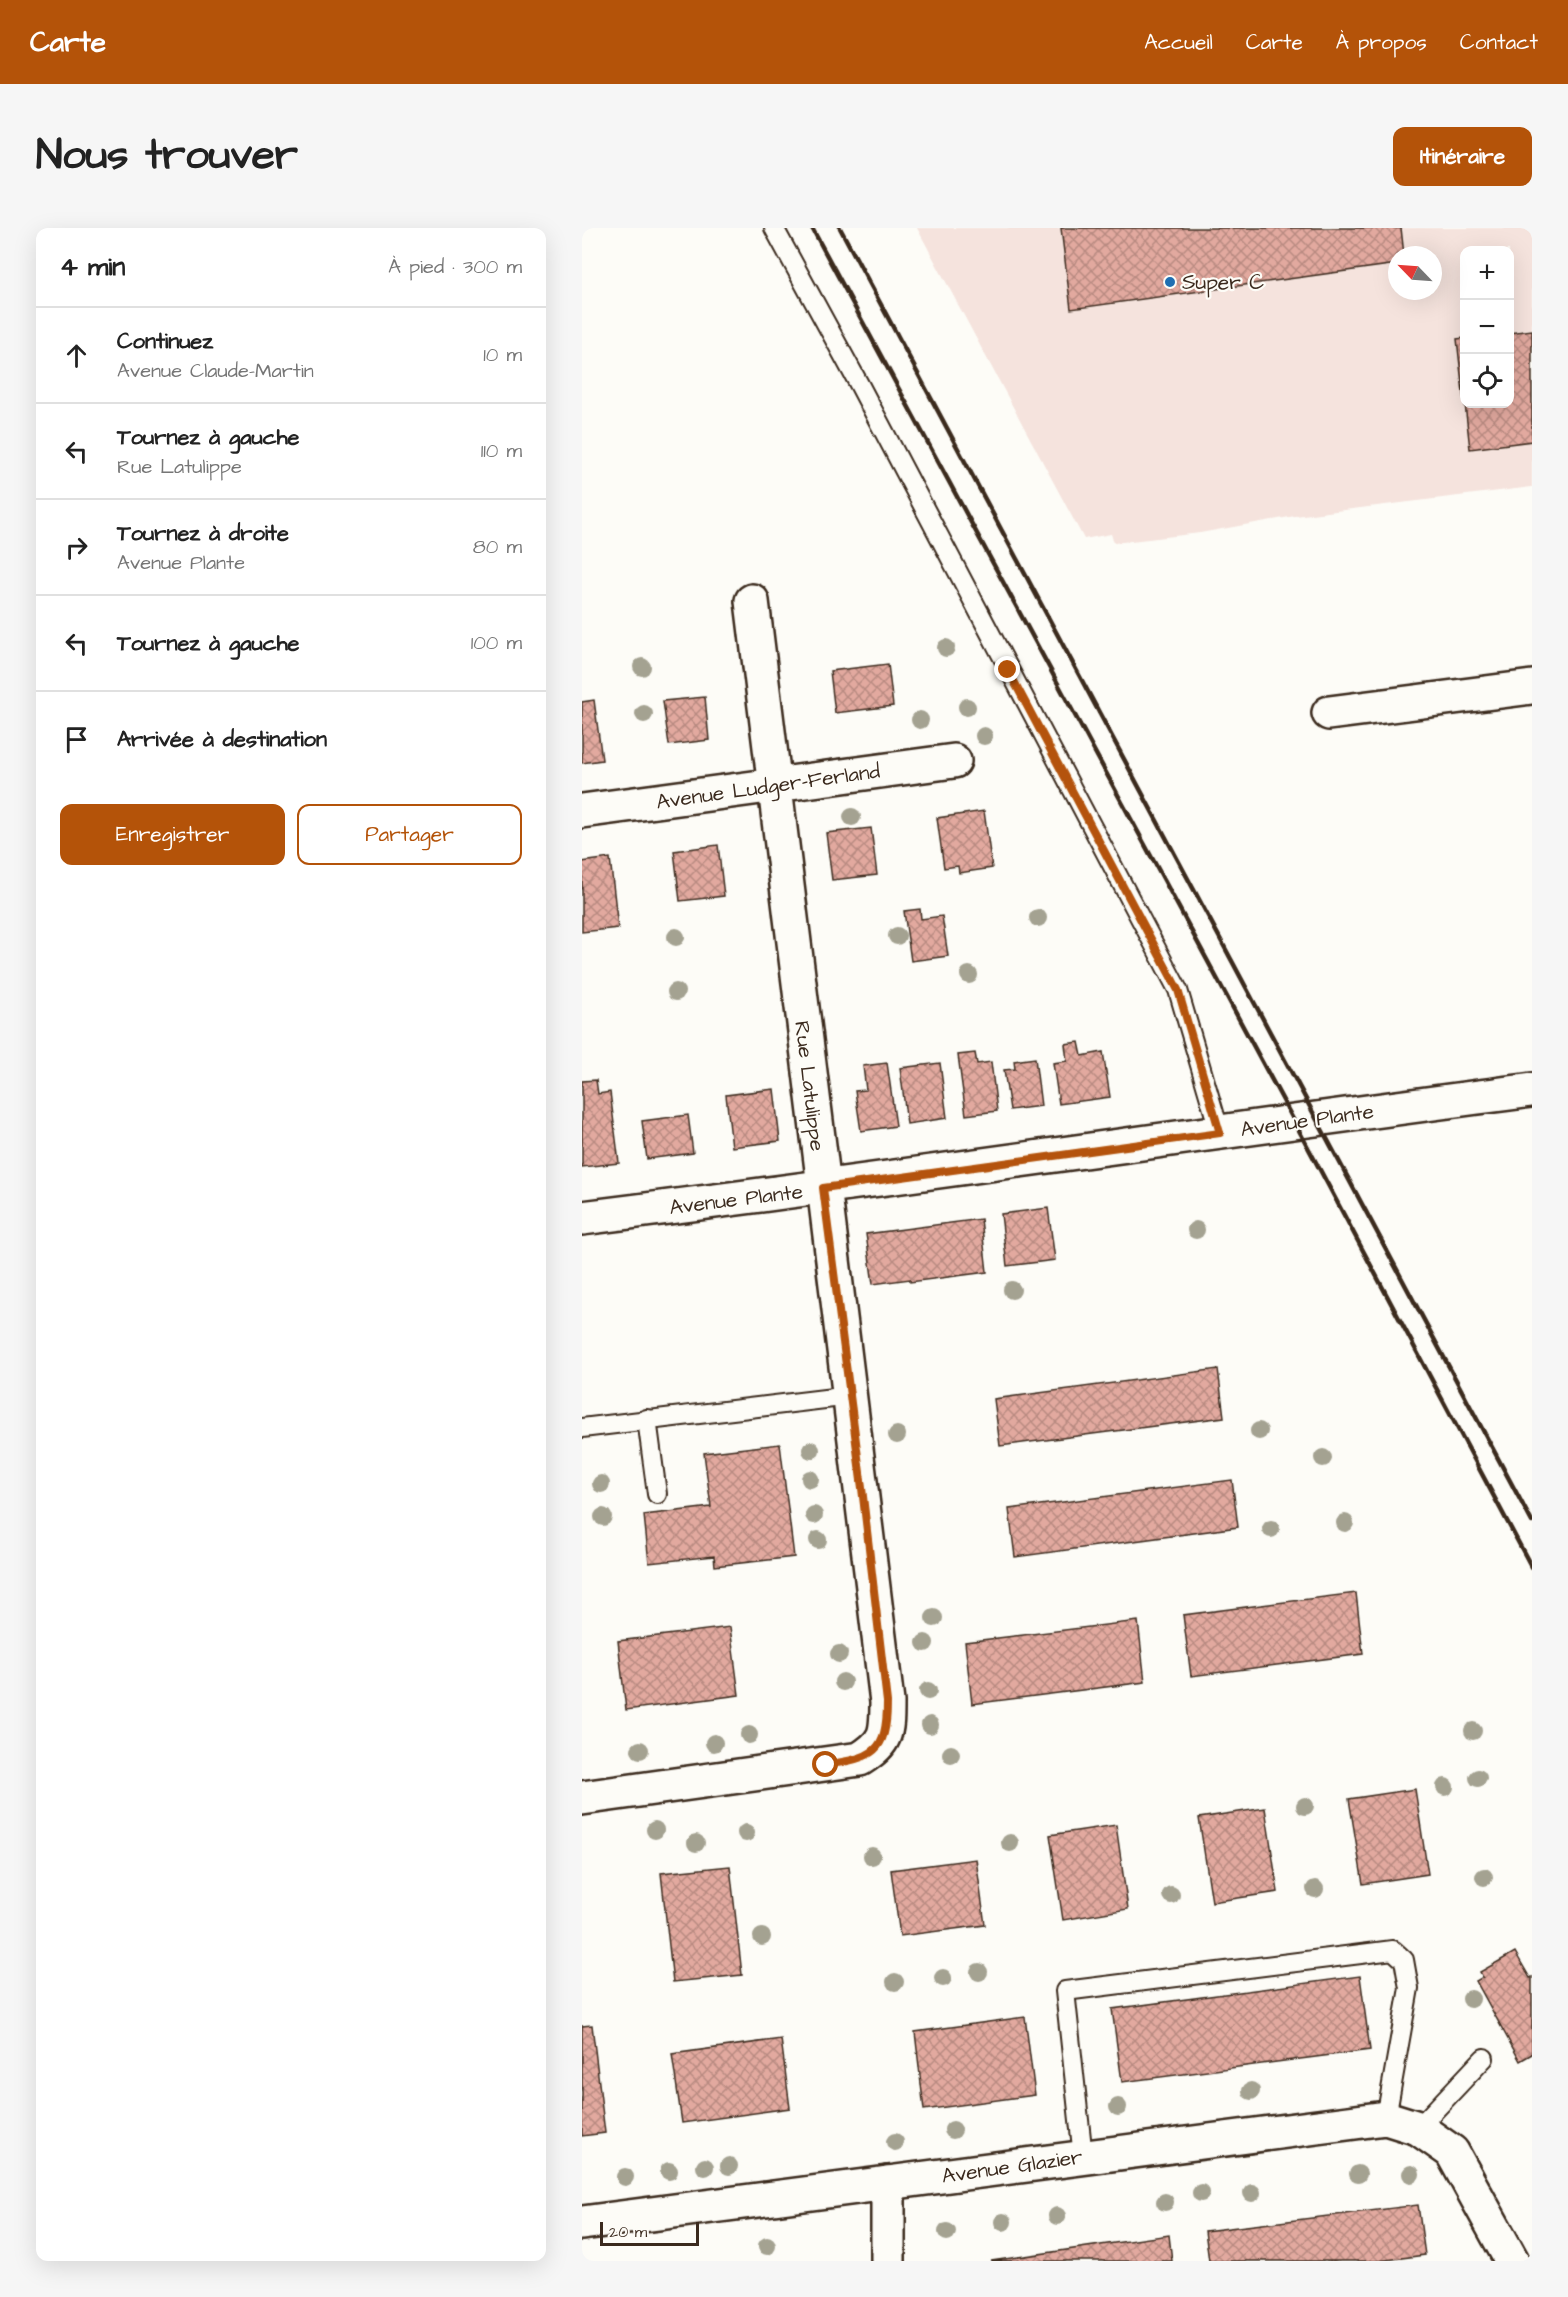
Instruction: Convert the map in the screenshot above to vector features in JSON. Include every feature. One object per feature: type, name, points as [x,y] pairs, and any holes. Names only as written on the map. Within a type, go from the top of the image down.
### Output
[{"type":"street","name":"Rue Latulippe","points":[[582,1798],[860,1760],[877,1748],[887,1726],[887,1702],[752,601]]},
{"type":"street","points":[[1329,713],[1532,687]]},
{"type":"street","name":"Avenue Ludger-Ferland","points":[[582,810],[954,761]]},
{"type":"street","name":"Avenue Plante","points":[[582,1218],[823,1188],[1294,1121],[1532,1090]]},
{"type":"street","name":"Avenue Glazier","points":[[582,2223],[1386,2118],[1428,2134]]},
{"type":"street","points":[[1428,2134],[1452,2152],[1512,2261]]},
{"type":"street","points":[[888,2183],[888,2261]]},
{"type":"lane","points":[[774,228],[860,386],[1178,990],[1220,1133]]},
{"type":"lane","points":[[582,1428],[850,1396]]},
{"type":"lane","points":[[647,1419],[657,1494]]},
{"type":"lane","points":[[1083,2157],[1065,1991],[1393,1950],[1404,1960],[1409,1988],[1386,2118]]},
{"type":"lane","points":[[1428,2134],[1484,2058]]},
{"type":"shaded area","points":[[917,228],[1532,228],[1532,487],[1295,516],[1200,533],[1114,543],[1111,534],[1084,539]]},
{"type":"building","name":"Super C","points":[[1061,228],[1401,228],[1403,246],[1388,246],[1388,265],[1071,309]]},
{"type":"building","points":[[1532,330],[1532,441],[1470,449],[1465,408],[1514,408],[1514,332]]},
{"type":"building","points":[[1457,339],[1460,339],[1460,366]]},
{"type":"building","points":[[888,664],[893,706],[835,713],[830,671]]},
{"type":"building","points":[[705,697],[709,740],[669,745],[663,701]]},
{"type":"building","points":[[594,700],[602,760],[582,763],[582,702]]},
{"type":"building","points":[[984,811],[992,868],[959,873],[958,866],[944,868],[937,818]]},
{"type":"building","points":[[871,828],[877,875],[832,880],[826,833]]},
{"type":"building","points":[[718,845],[724,896],[680,901],[674,851]]},
{"type":"building","points":[[610,858],[618,928],[582,932],[582,862]]},
{"type":"building","points":[[920,909],[921,919],[942,916],[948,956],[911,961],[904,911]]},
{"type":"building","points":[[1079,1042],[1082,1056],[1103,1052],[1110,1097],[1059,1104],[1053,1063],[1067,1061],[1065,1044]]},
{"type":"building","points":[[975,1053],[977,1064],[991,1062],[997,1111],[966,1115],[958,1055]]},
{"type":"building","points":[[1035,1058],[1041,1106],[1010,1110],[1004,1070],[1015,1069],[1014,1061]]},
{"type":"building","points":[[887,1063],[896,1126],[861,1131],[855,1091],[866,1090],[863,1066]]},
{"type":"building","points":[[940,1063],[947,1118],[907,1124],[900,1068]]},
{"type":"building","points":[[596,1080],[598,1094],[610,1092],[619,1163],[582,1167],[582,1081]]},
{"type":"building","points":[[774,1089],[780,1141],[732,1147],[726,1095]]},
{"type":"building","points":[[688,1115],[693,1153],[647,1159],[642,1121]]},
{"type":"building","points":[[1048,1208],[1055,1260],[1007,1266],[1001,1214]]},
{"type":"building","points":[[981,1219],[987,1272],[910,1282],[910,1279],[873,1284],[866,1234]]},
{"type":"building","points":[[1218,1369],[1224,1417],[1000,1446],[994,1399]]},
{"type":"building","points":[[780,1444],[794,1557],[715,1566],[714,1556],[649,1563],[644,1515],[711,1507],[704,1453]]},
{"type":"building","points":[[1232,1480],[1238,1527],[1015,1557],[1009,1509]]},
{"type":"building","points":[[1356,1593],[1363,1654],[1191,1676],[1183,1615]]},
{"type":"building","points":[[1138,1621],[1145,1682],[972,1704],[965,1642]]},
{"type":"building","points":[[730,1627],[739,1695],[626,1710],[618,1641]]},
{"type":"building","points":[[1415,1789],[1428,1874],[1363,1884],[1349,1799]]},
{"type":"building","points":[[1265,1808],[1278,1892],[1212,1902],[1199,1818]]},
{"type":"building","points":[[1116,1825],[1128,1909],[1063,1920],[1050,1835]]},
{"type":"building","points":[[976,1859],[985,1925],[900,1936],[891,1870]]},
{"type":"building","points":[[730,1866],[742,1975],[673,1982],[661,1873]]},
{"type":"building","points":[[1515,1952],[1530,1978],[1532,1977],[1532,2054],[1520,2061],[1476,1981],[1483,1977],[1480,1972]]},
{"type":"building","points":[[1360,1976],[1370,2050],[1122,2082],[1112,2009]]},
{"type":"building","points":[[1025,2017],[1035,2095],[924,2110],[915,2032]]},
{"type":"building","points":[[592,2025],[605,2133],[582,2136],[582,2026]]},
{"type":"building","points":[[781,2039],[790,2108],[682,2123],[672,2054]]},
{"type":"building","points":[[1418,2205],[1425,2255],[1378,2261],[1209,2261],[1205,2231]]},
{"type":"building","points":[[1169,2235],[1172,2261],[991,2261]]},
{"type":"railway","points":[[812,228],[1294,1121],[1532,1568]]},
{"type":"railway","points":[[840,228],[1532,1522]]},
{"type":"place","name":"Super C","points":[[1170,282]]},
{"type":"route","points":[[826,1765],[860,1760],[877,1748],[887,1726],[887,1702],[823,1188],[1220,1133],[1178,990],[1008,670]]}]
